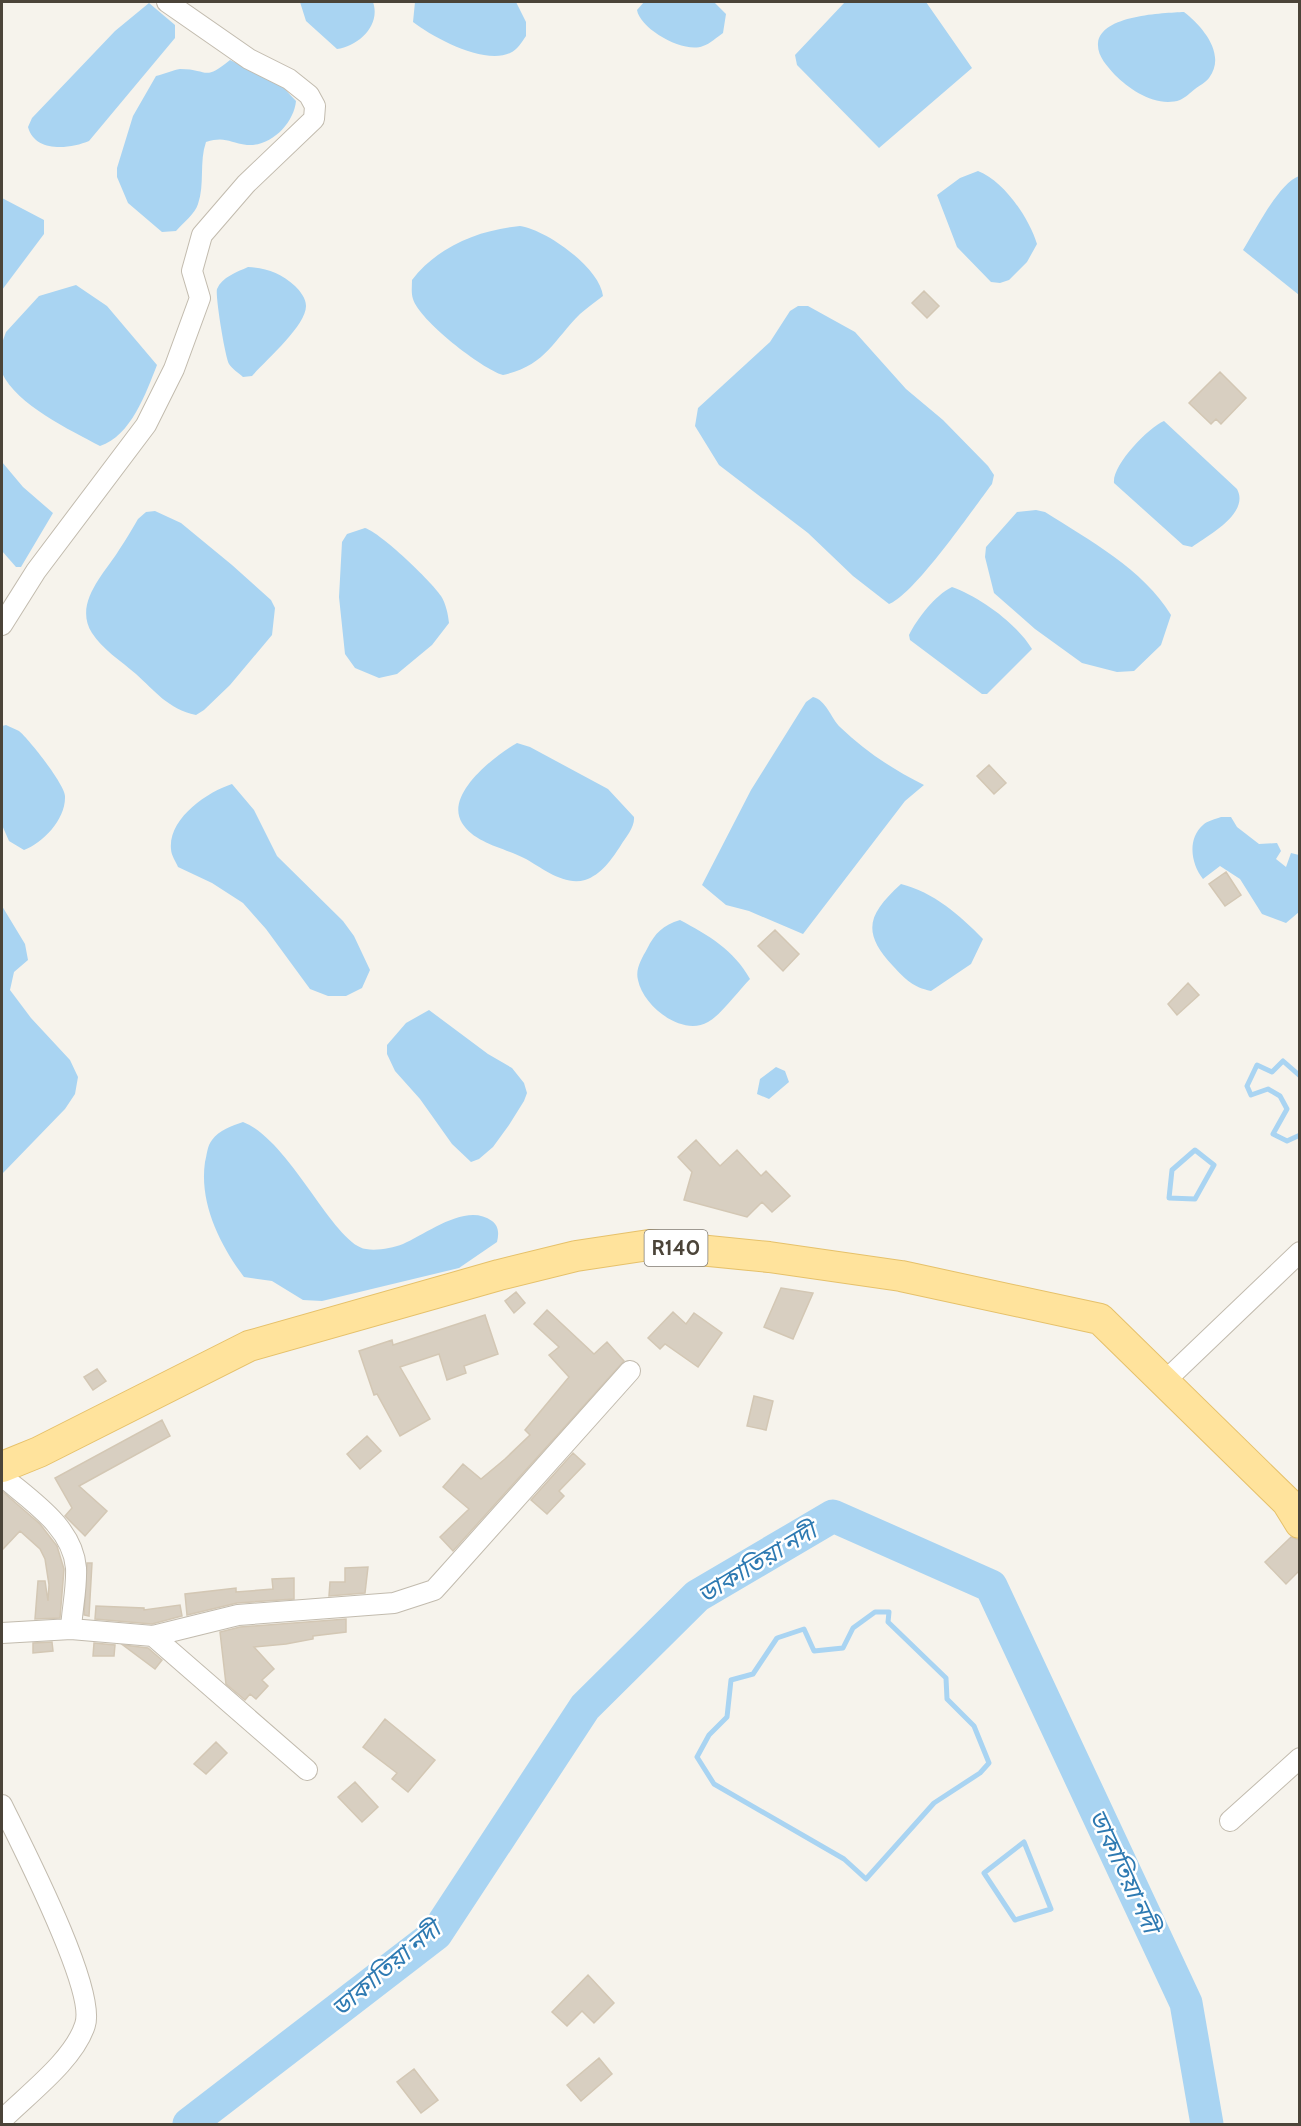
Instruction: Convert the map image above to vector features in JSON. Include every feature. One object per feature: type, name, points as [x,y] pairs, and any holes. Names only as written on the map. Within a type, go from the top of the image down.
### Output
[{"type":"main road","name":"R140","points":[[2,1467],[39,1452],[249,1346],[499,1275],[576,1256],[649,1245],[769,1257],[901,1276],[1100,1319],[1287,1502],[1299,1523]]},
{"type":"street","points":[[2,625],[36,570],[146,425],[165,388],[200,298],[192,271],[202,235],[246,184],[314,119],[315,106],[309,95],[288,79],[249,59],[167,2]]},
{"type":"street","points":[[1164,1382],[1299,1252]]},
{"type":"street","points":[[2,1634],[71,1629],[153,1636],[238,1615],[394,1603],[434,1590],[630,1371]]},
{"type":"street","points":[[2,1476],[50,1518],[69,1543],[76,1568],[71,1629]]},
{"type":"street","points":[[153,1636],[307,1770]]},
{"type":"street","points":[[1230,1821],[1299,1758]]},
{"type":"street","points":[[2,1804],[60,1925],[81,1988],[86,2023],[70,2053],[2,2120]]},
{"type":"water","points":[[300,2],[373,2],[374,19],[360,39],[337,49],[306,21]]},
{"type":"water","points":[[415,2],[516,2],[526,22],[526,36],[510,53],[499,56],[473,53],[446,42],[413,22]]},
{"type":"water","points":[[644,2],[714,2],[726,14],[723,33],[711,42],[695,48],[675,43],[646,25],[637,10]]},
{"type":"water","points":[[845,2],[926,2],[972,68],[879,148],[797,65],[795,55]]},
{"type":"water","points":[[149,3],[175,25],[175,38],[89,141],[72,146],[54,147],[38,141],[28,127],[32,118],[115,31]]},
{"type":"water","points":[[1184,12],[1205,33],[1214,50],[1215,60],[1214,69],[1209,78],[1182,99],[1162,102],[1136,92],[1121,81],[1101,56],[1098,43],[1102,34],[1110,26],[1134,17]]},
{"type":"water","points":[[230,60],[280,84],[296,101],[291,117],[273,138],[256,145],[223,140],[206,142],[200,196],[196,208],[176,231],[162,232],[128,203],[117,177],[117,168],[133,116],[156,76],[180,69],[210,73]]},
{"type":"water","points":[[978,171],[988,176],[1006,192],[1022,212],[1037,244],[1027,262],[1009,280],[1000,283],[991,282],[957,247],[937,195],[960,178]]},
{"type":"water","points":[[1299,176],[1299,295],[1243,250],[1276,197],[1291,180]]},
{"type":"water","points":[[2,198],[44,220],[44,234],[2,290]]},
{"type":"water","points":[[520,226],[544,235],[570,252],[593,274],[600,285],[603,296],[580,314],[539,359],[517,371],[503,375],[481,364],[452,343],[427,319],[413,299],[412,280],[434,258],[460,242],[489,231]]},
{"type":"water","points":[[248,267],[267,270],[284,278],[301,292],[306,306],[299,323],[284,343],[252,376],[243,377],[230,366],[227,359],[217,289],[230,275]]},
{"type":"water","points":[[76,285],[107,306],[157,365],[129,423],[111,441],[100,446],[45,416],[19,396],[2,373],[2,343],[6,332],[39,296]]},
{"type":"water","points":[[798,306],[808,306],[855,332],[906,389],[943,420],[994,475],[992,484],[928,569],[900,597],[889,604],[853,576],[808,533],[719,465],[695,426],[698,408],[770,342],[790,311]]},
{"type":"water","points":[[1164,421],[1237,489],[1239,498],[1233,515],[1217,530],[1192,547],[1183,545],[1114,483],[1119,467],[1132,448],[1149,431]]},
{"type":"water","points":[[2,462],[23,487],[53,513],[21,567],[16,567],[2,551]]},
{"type":"water","points":[[1036,510],[1045,512],[1114,557],[1146,583],[1171,615],[1161,645],[1134,671],[1117,672],[1082,663],[1035,629],[994,593],[985,557],[986,547],[1017,512]]},
{"type":"water","points":[[155,511],[181,523],[271,600],[275,608],[272,635],[230,685],[196,715],[177,708],[163,699],[101,644],[87,622],[86,611],[89,600],[99,578],[138,519],[146,512]]},
{"type":"water","points":[[365,528],[393,548],[436,589],[444,602],[449,623],[432,645],[397,674],[379,678],[355,668],[345,654],[339,597],[342,542],[347,534]]},
{"type":"water","points":[[952,587],[974,597],[996,612],[1017,630],[1032,649],[987,694],[982,694],[910,640],[909,635],[933,601]]},
{"type":"water","points":[[813,697],[825,705],[840,727],[869,752],[924,785],[905,801],[803,934],[749,911],[726,905],[702,885],[751,790],[806,702]]},
{"type":"water","points":[[6,725],[19,731],[30,743],[53,773],[65,796],[62,813],[52,829],[39,842],[24,850],[9,841],[2,825],[2,726]]},
{"type":"water","points":[[517,743],[530,747],[608,789],[634,817],[632,828],[614,856],[591,878],[569,881],[561,878],[526,859],[483,841],[462,823],[458,812],[460,800],[466,788],[497,756]]},
{"type":"water","points":[[232,784],[254,810],[277,856],[343,921],[354,936],[370,970],[362,988],[346,996],[328,996],[310,989],[266,929],[243,903],[212,883],[178,867],[171,849],[172,838],[182,817],[201,800]]},
{"type":"water","points":[[1221,817],[1231,817],[1237,827],[1259,844],[1277,843],[1281,851],[1276,859],[1286,867],[1291,853],[1299,855],[1299,912],[1286,923],[1262,914],[1240,879],[1220,866],[1203,879],[1199,873],[1192,852],[1195,837],[1205,824]]},
{"type":"water","points":[[901,884],[935,899],[965,921],[983,939],[971,964],[931,991],[914,985],[902,975],[883,954],[873,933],[873,924],[881,905]]},
{"type":"water","points":[[2,906],[25,944],[28,960],[14,972],[10,990],[31,1018],[70,1060],[78,1077],[75,1094],[65,1109],[2,1174]]},
{"type":"water","points":[[680,920],[728,952],[750,979],[718,1014],[698,1026],[676,1022],[655,1009],[641,990],[638,980],[637,972],[653,938],[664,927]]},
{"type":"water","points":[[429,1010],[488,1054],[512,1068],[524,1083],[527,1093],[509,1125],[493,1147],[479,1159],[471,1162],[452,1144],[420,1099],[395,1071],[387,1054],[387,1045],[406,1023]]},
{"type":"water","points":[[776,1067],[785,1071],[789,1082],[769,1099],[757,1094],[760,1079]]},
{"type":"water","points":[[243,1122],[260,1132],[278,1149],[325,1212],[353,1243],[370,1250],[394,1247],[447,1222],[470,1215],[482,1216],[496,1225],[497,1242],[459,1268],[322,1301],[303,1300],[272,1281],[244,1277],[235,1265],[213,1223],[205,1193],[204,1177],[207,1151],[212,1140],[222,1131]]},
{"type":"building","points":[[924,291],[939,306],[927,318],[912,303]]},
{"type":"building","points":[[1220,372],[1246,398],[1221,424],[1216,419],[1211,424],[1189,403]]},
{"type":"building","points":[[989,765],[1006,783],[994,794],[977,776]]},
{"type":"building","points":[[1226,872],[1241,895],[1225,906],[1209,884]]},
{"type":"building","points":[[775,930],[799,954],[783,971],[758,946]]},
{"type":"building","points":[[1188,983],[1199,995],[1177,1015],[1168,1004]]},
{"type":"building","points":[[696,1140],[720,1166],[737,1150],[761,1176],[766,1171],[790,1196],[772,1212],[762,1202],[747,1217],[684,1200],[692,1172],[678,1157]]},
{"type":"building","points":[[781,1288],[813,1293],[793,1339],[764,1327]]},
{"type":"building","points":[[516,1292],[525,1303],[514,1313],[505,1301]]},
{"type":"building","points":[[547,1310],[594,1354],[607,1342],[624,1361],[453,1551],[440,1537],[469,1509],[443,1487],[463,1464],[481,1479],[505,1459],[530,1435],[525,1430],[569,1377],[549,1355],[559,1347],[534,1324]]},
{"type":"building","points":[[673,1312],[686,1324],[694,1313],[722,1333],[698,1367],[665,1344],[660,1349],[648,1338]]},
{"type":"building","points":[[485,1315],[498,1354],[464,1366],[466,1373],[447,1380],[439,1354],[400,1367],[430,1419],[400,1436],[377,1394],[374,1395],[359,1351],[392,1340],[393,1345]]},
{"type":"building","points":[[97,1369],[106,1381],[93,1390],[84,1377]]},
{"type":"building","points":[[754,1396],[773,1401],[766,1430],[747,1426]]},
{"type":"building","points":[[162,1420],[170,1436],[79,1486],[107,1511],[85,1536],[65,1516],[72,1508],[55,1478]]},
{"type":"building","points":[[367,1436],[381,1451],[360,1469],[347,1454]]},
{"type":"building","points":[[573,1453],[585,1464],[559,1491],[564,1496],[547,1514],[531,1500]]},
{"type":"building","points":[[2,1491],[40,1524],[57,1546],[64,1569],[60,1618],[35,1619],[38,1581],[45,1581],[48,1601],[49,1585],[45,1559],[40,1549],[20,1531],[2,1550]]},
{"type":"building","points":[[1291,1537],[1299,1540],[1299,1571],[1286,1584],[1265,1562]]},
{"type":"building","points":[[87,1563],[92,1563],[89,1616],[84,1615]]},
{"type":"building","points":[[368,1567],[365,1593],[329,1596],[330,1582],[345,1582],[345,1568]]},
{"type":"building","points":[[294,1578],[294,1599],[237,1603],[187,1615],[185,1594],[236,1588],[236,1592],[273,1589],[272,1579]]},
{"type":"building","points":[[180,1605],[182,1616],[152,1624],[95,1619],[96,1606],[144,1608],[144,1610]]},
{"type":"building","points":[[346,1619],[346,1632],[313,1636],[313,1639],[286,1644],[254,1647],[274,1669],[262,1680],[268,1686],[256,1699],[250,1694],[245,1700],[226,1684],[220,1632],[240,1627]]},
{"type":"building","points":[[52,1642],[53,1651],[33,1653],[33,1643]]},
{"type":"building","points":[[94,1643],[115,1645],[114,1656],[93,1656]]},
{"type":"building","points":[[123,1645],[148,1648],[162,1660],[155,1669]]},
{"type":"building","points":[[385,1719],[435,1760],[408,1792],[392,1779],[397,1773],[363,1747]]},
{"type":"building","points":[[216,1742],[227,1753],[206,1774],[194,1764]]},
{"type":"building","points":[[355,1782],[378,1807],[362,1822],[338,1797]]},
{"type":"building","points":[[588,1975],[614,2003],[594,2023],[582,2011],[567,2026],[552,2012]]},
{"type":"building","points":[[599,2058],[612,2074],[581,2101],[567,2085]]},
{"type":"building","points":[[414,2069],[438,2100],[421,2113],[397,2082]]},
{"type":"waterway","points":[[1300,1076],[1283,1061],[1272,1072],[1257,1065],[1247,1086],[1251,1095],[1268,1089],[1280,1096],[1287,1109],[1273,1134],[1287,1141],[1300,1135]]},
{"type":"waterway","points":[[1195,1150],[1214,1165],[1195,1199],[1169,1198],[1172,1170],[1195,1150]]},
{"type":"waterway","name":"ডাকাতিয়া নদী","points":[[189,2124],[436,1934],[585,1707],[697,1596],[833,1516],[991,1586],[1186,2003],[1207,2124]]},
{"type":"waterway","points":[[875,1612],[889,1612],[888,1622],[946,1678],[947,1699],[974,1726],[989,1763],[980,1773],[934,1803],[866,1879],[844,1859],[714,1784],[697,1757],[709,1735],[727,1717],[731,1680],[753,1674],[777,1638],[804,1629],[814,1651],[843,1648],[853,1628],[875,1612]]},
{"type":"waterway","points":[[1024,1842],[1051,1909],[1015,1920],[984,1873],[1024,1842]]}]
